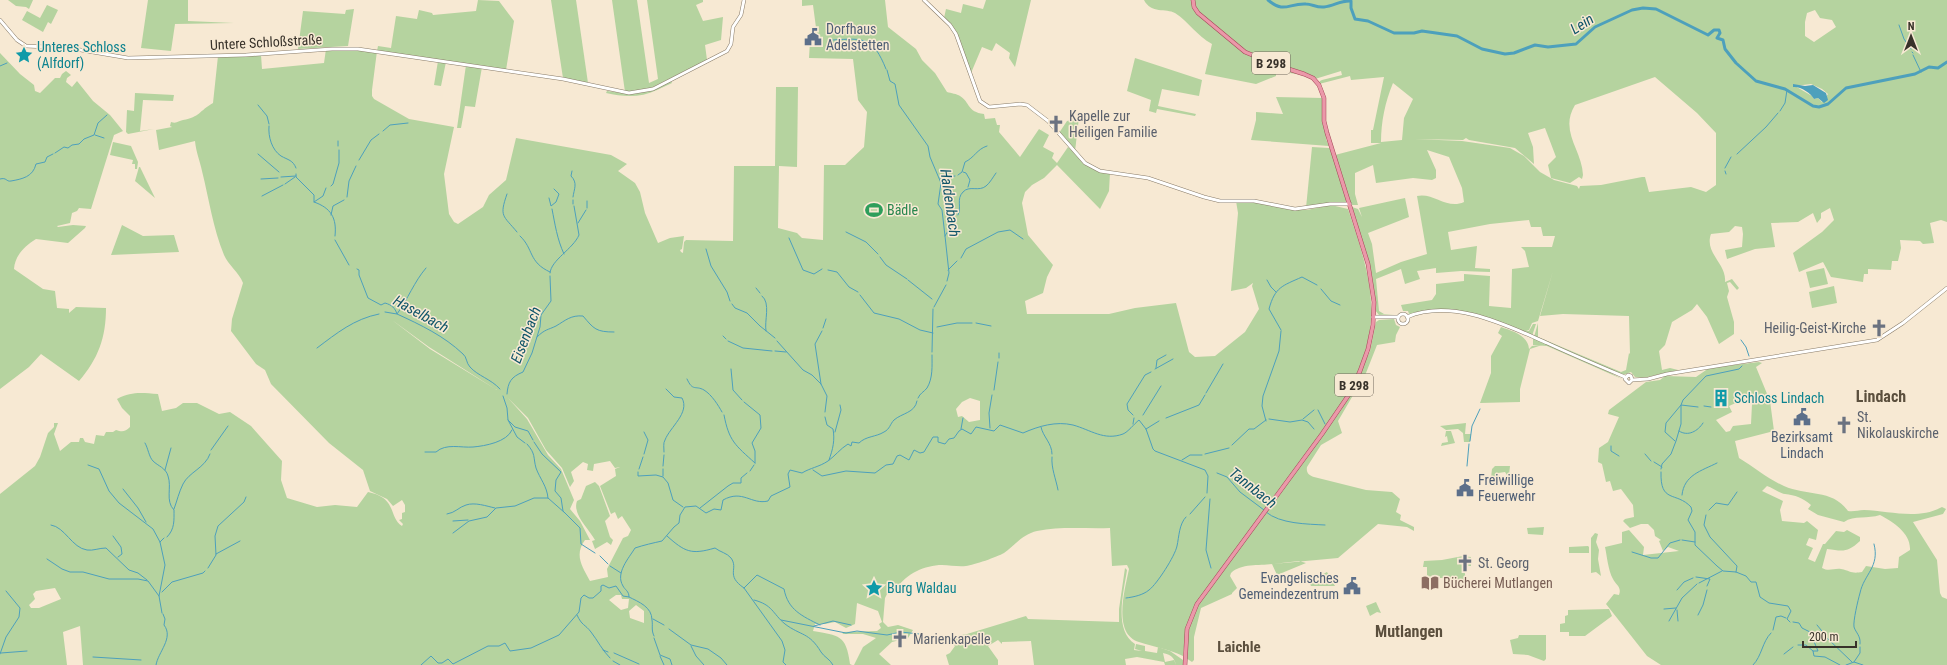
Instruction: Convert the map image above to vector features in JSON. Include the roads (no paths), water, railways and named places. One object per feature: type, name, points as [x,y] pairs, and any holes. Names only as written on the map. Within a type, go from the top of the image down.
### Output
[{"type":"main road","name":"Untere Schloßstraße","points":[[0,20],[17,40],[29,47],[62,47],[128,58],[239,55],[332,49],[358,49],[543,76],[580,82],[625,93],[637,93],[653,89],[727,51],[731,44],[733,26],[741,15],[744,0]]},
{"type":"main road","points":[[924,0],[955,32],[978,98],[986,106],[1020,104],[1030,107],[1048,121],[1092,168],[1104,172],[1148,178],[1215,200],[1259,201],[1295,209],[1330,204],[1350,204]]},
{"type":"main road","name":"B 298","points":[[1185,665],[1186,637],[1190,618],[1199,600],[1311,449],[1354,386],[1370,341],[1373,317],[1373,293],[1370,274],[1350,204],[1327,133],[1324,121],[1324,98],[1317,83],[1304,74],[1279,66],[1241,49],[1198,13],[1194,7],[1193,0]]},
{"type":"main road","points":[[1373,317],[1398,318],[1402,314],[1407,316],[1446,311],[1480,316],[1510,327],[1625,377],[1630,375],[1632,380],[1648,379],[1667,374],[1877,340],[1903,323],[1947,288]]},
{"type":"main road","points":[[1398,318],[1398,322],[1403,324],[1407,322],[1407,316]]},
{"type":"water","points":[[1793,84],[1805,86],[1813,85],[1826,93],[1828,100],[1824,103],[1818,98],[1814,99],[1805,90],[1793,87]]},
{"type":"waterway","name":"Lein","points":[[1268,0],[1283,7],[1300,4],[1324,7],[1344,1],[1351,1],[1351,8],[1355,19],[1368,21],[1394,33],[1414,33],[1422,31],[1457,36],[1482,49],[1505,54],[1514,53],[1535,45],[1548,47],[1576,44],[1595,27],[1632,10],[1643,8],[1656,9],[1708,35],[1714,30],[1719,30],[1720,33],[1717,38],[1723,40],[1725,49],[1736,63],[1756,81],[1785,89],[1813,106],[1819,107],[1828,104],[1846,88],[1915,74],[1929,67],[1938,68],[1947,62]]},
{"type":"waterway","points":[[1899,25],[1904,39],[1911,49]]},
{"type":"waterway","name":"Haldenbach","points":[[833,40],[853,39],[867,42],[877,51],[886,69]]},
{"type":"waterway","points":[[1913,55],[1921,72]]},
{"type":"waterway","points":[[0,66],[7,63]]},
{"type":"waterway","name":"Haldenbach","points":[[887,70],[890,81],[895,84],[899,105],[928,146],[930,157],[941,183],[938,204],[942,210],[949,273],[947,281]]},
{"type":"waterway","points":[[1780,111],[1785,103],[1787,90]]},
{"type":"waterway","name":"Haselbach","points":[[258,105],[267,116],[269,124]]},
{"type":"waterway","points":[[1737,154],[1766,127],[1778,113]]},
{"type":"waterway","points":[[55,153],[64,147],[68,148],[72,145],[79,144],[84,139],[94,135],[98,123],[107,115]]},
{"type":"waterway","points":[[383,131],[390,125],[408,123]]},
{"type":"waterway","name":"Haselbach","points":[[269,126],[269,134],[273,147],[281,156],[292,162],[296,168]]},
{"type":"waterway","points":[[359,160],[371,140],[379,134]]},
{"type":"waterway","points":[[95,135],[104,138]]},
{"type":"waterway","points":[[338,141],[338,146]]},
{"type":"waterway","points":[[958,175],[962,172],[965,162],[987,146]]},
{"type":"waterway","points":[[331,186],[333,184],[339,163],[339,150]]},
{"type":"waterway","points":[[0,179],[11,181],[26,177],[30,175],[36,164],[45,162],[47,157],[53,154]]},
{"type":"waterway","points":[[258,154],[279,172]]},
{"type":"waterway","points":[[1725,168],[1731,157]]},
{"type":"waterway","points":[[347,197],[349,181],[356,166]]},
{"type":"waterway","name":"Eisenbach","points":[[572,171],[571,176],[575,184],[573,197]]},
{"type":"waterway","points":[[963,172],[966,173],[970,180],[968,187]]},
{"type":"waterway","points":[[958,215],[959,200],[963,192],[968,189],[983,188],[989,183],[996,173]]},
{"type":"waterway","name":"Haselbach","points":[[296,174],[296,177],[314,195],[314,202],[325,207],[332,214],[335,224],[335,236]]},
{"type":"waterway","points":[[281,177],[296,176]]},
{"type":"waterway","points":[[940,178],[955,176]]},
{"type":"waterway","points":[[285,184],[295,177]]},
{"type":"waterway","points":[[261,179],[278,178]]},
{"type":"waterway","points":[[262,196],[283,185]]},
{"type":"waterway","points":[[314,202],[323,196],[326,188]]},
{"type":"waterway","points":[[549,198],[551,206],[556,202],[559,194],[554,189]]},
{"type":"waterway","points":[[507,194],[503,212],[506,219],[517,232]]},
{"type":"waterway","points":[[331,215],[333,206],[344,200]]},
{"type":"waterway","points":[[587,201],[587,208]]},
{"type":"waterway","name":"Eisenbach","points":[[550,273],[554,264],[572,245],[579,235],[574,206]]},
{"type":"waterway","points":[[552,209],[558,237],[564,254]]},
{"type":"waterway","points":[[578,223],[586,210]]},
{"type":"waterway","points":[[945,236],[955,219]]},
{"type":"waterway","points":[[961,258],[966,249],[998,232],[1010,230],[1023,239]]},
{"type":"waterway","points":[[846,232],[866,242],[878,254]]},
{"type":"waterway","points":[[520,236],[528,246],[538,264],[550,272]]},
{"type":"waterway","points":[[789,238],[803,270],[814,274],[822,269]]},
{"type":"waterway","name":"Haselbach","points":[[335,240],[349,265]]},
{"type":"waterway","points":[[706,249],[711,266],[727,292],[730,301]]},
{"type":"waterway","points":[[880,257],[886,265],[907,279]]},
{"type":"waterway","points":[[948,270],[957,261]]},
{"type":"waterway","points":[[385,312],[397,314],[426,268]]},
{"type":"waterway","name":"Haselbach","points":[[357,269],[359,270],[359,275],[368,298],[381,305],[385,303],[390,305],[394,308],[397,314],[440,336],[464,355],[473,370],[500,389]]},
{"type":"waterway","points":[[828,270],[837,272],[849,287],[858,292]]},
{"type":"waterway","name":"Eisenbach","points":[[507,394],[508,386],[511,380],[523,372],[532,353],[540,327],[541,315],[551,301],[550,276]]},
{"type":"waterway","points":[[1281,330],[1269,309],[1274,296],[1280,288],[1302,277],[1317,285]]},
{"type":"waterway","points":[[908,280],[932,299]]},
{"type":"waterway","points":[[1267,280],[1276,292]]},
{"type":"waterway","name":"Haldenbach","points":[[934,307],[946,285]]},
{"type":"waterway","points":[[756,288],[760,293]]},
{"type":"waterway","points":[[1321,289],[1331,301],[1340,305]]},
{"type":"waterway","points":[[860,295],[874,313],[899,319],[920,330],[933,333]]},
{"type":"waterway","points":[[762,296],[765,299],[767,308],[766,331]]},
{"type":"waterway","points":[[732,304],[735,308],[747,313],[775,338]]},
{"type":"waterway","name":"Haldenbach","points":[[932,352],[933,309]]},
{"type":"waterway","points":[[317,348],[354,323],[379,314]]},
{"type":"waterway","points":[[537,337],[544,331],[575,316],[583,316],[596,329],[614,332]]},
{"type":"waterway","points":[[823,328],[826,319]]},
{"type":"waterway","points":[[937,327],[957,323],[972,323]]},
{"type":"waterway","points":[[976,323],[991,326]]},
{"type":"waterway","points":[[821,384],[815,344],[822,331]]},
{"type":"waterway","points":[[1266,421],[1262,406],[1263,396],[1279,351],[1281,331]]},
{"type":"waterway","points":[[723,336],[726,339]]},
{"type":"waterway","points":[[1741,340],[1746,347],[1749,356]]},
{"type":"waterway","points":[[728,341],[743,348],[772,351]]},
{"type":"waterway","points":[[777,341],[803,370],[812,375],[821,384],[827,396],[825,412]]},
{"type":"waterway","points":[[775,351],[786,352]]},
{"type":"waterway","points":[[999,353],[999,358]]},
{"type":"waterway","name":"Haldenbach","points":[[918,398],[927,388],[930,380],[932,372],[932,355]]},
{"type":"waterway","points":[[1156,368],[1157,360],[1166,355]]},
{"type":"waterway","points":[[1155,369],[1173,359]]},
{"type":"waterway","points":[[994,390],[998,362]]},
{"type":"waterway","points":[[1206,393],[1223,364]]},
{"type":"waterway","points":[[1661,469],[1662,464],[1671,454],[1676,441],[1681,424],[1681,405],[1683,400],[1706,376],[1739,369],[1742,366]]},
{"type":"waterway","points":[[731,369],[733,390],[742,400]]},
{"type":"waterway","points":[[1133,415],[1128,410],[1127,404],[1145,375],[1151,372]]},
{"type":"waterway","points":[[687,379],[691,386],[704,390],[710,395],[722,412]]},
{"type":"waterway","points":[[1143,415],[1161,386]]},
{"type":"waterway","points":[[664,452],[664,441],[678,420],[684,404],[682,398],[674,397],[666,389]]},
{"type":"waterway","points":[[990,428],[989,413],[992,395]]},
{"type":"waterway","points":[[1166,418],[1199,405],[1205,395]]},
{"type":"waterway","name":"Haselbach","points":[[503,396],[507,408],[508,420],[515,427],[528,431],[533,440]]},
{"type":"waterway","points":[[421,665],[431,656],[438,663],[442,663],[448,659],[453,664],[488,646],[499,646],[505,643],[510,651],[531,648],[559,635],[579,612],[581,598],[584,595],[589,598],[593,598],[601,591],[601,586],[603,585],[609,588],[616,586],[623,596],[629,597],[621,581],[622,571],[626,561],[635,548],[662,541],[679,523],[680,515],[685,507],[696,506],[706,513],[714,509],[721,510],[723,500],[730,497],[736,496],[762,502],[768,501],[771,496],[790,487],[788,474],[790,470],[802,473],[828,461],[848,444],[851,446],[852,442],[859,443],[865,439],[884,432],[894,420],[914,408],[917,401]]},
{"type":"waterway","points":[[744,402],[760,415],[761,428],[752,443],[755,451],[755,463]]},
{"type":"waterway","points":[[835,432],[841,410],[840,405]]},
{"type":"waterway","points":[[1675,441],[1665,432],[1666,423],[1681,405],[1698,407]]},
{"type":"waterway","points":[[1704,406],[1711,407]]},
{"type":"waterway","points":[[1470,441],[1472,426],[1480,409]]},
{"type":"waterway","points":[[1303,419],[1314,410]]},
{"type":"waterway","points":[[1318,410],[1325,424]]},
{"type":"waterway","points":[[724,415],[728,431],[734,442],[742,452],[755,463]]},
{"type":"waterway","points":[[825,417],[827,425],[833,429],[834,433],[832,452],[829,460]]},
{"type":"waterway","points":[[961,429],[963,418]]},
{"type":"waterway","name":"Tannbach","points":[[1133,424],[1134,418]]},
{"type":"waterway","points":[[1269,419],[1290,422],[1302,420],[1308,422],[1314,429]]},
{"type":"waterway","points":[[508,420],[517,437],[525,443]]},
{"type":"waterway","name":"Tannbach","points":[[813,470],[822,476],[846,471],[875,473],[886,465],[893,464],[897,456],[900,455],[909,460],[914,450],[920,453],[924,452],[933,437],[938,437],[938,442],[945,444],[949,439],[954,438],[962,429],[971,434],[976,427],[994,431],[1000,425],[1023,433],[1041,426],[1067,424],[1104,436],[1116,436],[1125,433],[1139,420],[1146,429],[1155,451],[1205,470],[1208,476],[1207,493]]},
{"type":"waterway","points":[[1232,445],[1249,429],[1254,429],[1266,420]]},
{"type":"waterway","points":[[1146,429],[1159,421]]},
{"type":"waterway","points":[[1679,431],[1682,433],[1689,433],[1703,423]]},
{"type":"waterway","points":[[211,450],[228,426]]},
{"type":"waterway","points":[[1041,427],[1051,447],[1052,454]]},
{"type":"waterway","points":[[425,452],[436,452],[440,449],[449,447],[483,446],[505,438],[512,430]]},
{"type":"waterway","points":[[644,432],[648,440],[644,454]]},
{"type":"waterway","name":"Haselbach","points":[[534,442],[542,454],[561,472],[556,480],[555,491],[561,498],[563,511],[580,528],[581,544],[595,553]]},
{"type":"waterway","points":[[145,443],[152,459],[166,471],[169,480],[169,498],[171,506],[174,510],[174,524],[170,534],[167,537]]},
{"type":"waterway","points":[[527,444],[533,453],[536,468],[545,486],[548,498]]},
{"type":"waterway","points":[[1467,466],[1469,444]]},
{"type":"waterway","points":[[1611,446],[1611,451],[1619,456]]},
{"type":"waterway","points":[[165,470],[171,448]]},
{"type":"waterway","points":[[1205,454],[1229,448]]},
{"type":"waterway","points":[[174,509],[183,484],[189,476],[205,463],[210,454]]},
{"type":"waterway","points":[[1645,454],[1651,461]]},
{"type":"waterway","points":[[663,466],[664,455]]},
{"type":"waterway","points":[[1182,460],[1190,455],[1202,455]]},
{"type":"waterway","points":[[639,469],[643,457]]},
{"type":"waterway","points":[[1052,457],[1058,490]]},
{"type":"waterway","points":[[1654,462],[1662,467]]},
{"type":"waterway","points":[[1682,495],[1683,488],[1694,474],[1717,463]]},
{"type":"waterway","points":[[88,465],[99,469],[109,491],[119,503],[153,529],[160,542],[165,565],[159,596],[162,613]]},
{"type":"waterway","points":[[750,471],[754,465]]},
{"type":"waterway","points":[[663,469],[663,476]]},
{"type":"waterway","points":[[638,472],[638,476],[656,475],[663,477],[668,483],[673,500],[683,507]]},
{"type":"waterway","points":[[1661,472],[1661,482],[1666,493],[1680,499],[1691,507],[1692,511],[1688,520],[1695,532],[1695,545],[1723,571],[1736,572],[1746,576],[1751,582],[1756,582],[1760,597],[1769,603],[1788,606],[1791,611],[1787,619],[1790,622]]},
{"type":"waterway","points":[[700,508],[728,486],[733,483],[741,483],[741,478],[747,473]]},
{"type":"waterway","name":"Tannbach","points":[[1217,473],[1227,477],[1240,492],[1264,510]]},
{"type":"waterway","points":[[123,489],[138,508],[146,522]]},
{"type":"waterway","points":[[1709,510],[1716,503],[1728,505],[1737,492]]},
{"type":"waterway","points":[[208,568],[216,555],[215,536],[218,526],[244,502],[246,497]]},
{"type":"waterway","points":[[1190,514],[1205,497]]},
{"type":"waterway","points":[[453,533],[469,521],[487,517],[496,508],[515,506],[534,498],[548,498],[565,513]]},
{"type":"waterway","points":[[1210,499],[1206,550],[1211,568]]},
{"type":"waterway","points":[[447,514],[469,504],[495,508]]},
{"type":"waterway","name":"Tannbach","points":[[1266,512],[1286,521],[1302,524],[1325,525]]},
{"type":"waterway","points":[[1706,515],[1704,525],[1710,537],[1737,566],[1736,572]]},
{"type":"waterway","points":[[1126,598],[1149,590],[1161,576],[1176,551],[1181,527],[1186,517]]},
{"type":"waterway","points":[[453,521],[468,520]]},
{"type":"waterway","points":[[51,525],[60,529],[77,546],[87,550],[106,548],[129,570],[138,573],[147,580]]},
{"type":"waterway","points":[[113,536],[121,547],[122,554],[118,557]]},
{"type":"waterway","points":[[667,536],[679,546],[689,551],[700,551],[715,548],[731,558],[734,566],[733,572],[735,579],[744,588],[782,641],[785,650],[783,662],[786,665]]},
{"type":"waterway","points":[[160,542],[164,538]]},
{"type":"waterway","points":[[1632,552],[1651,558],[1658,558],[1670,543],[1680,540]]},
{"type":"waterway","points":[[1682,540],[1695,542]]},
{"type":"waterway","points":[[216,554],[240,541]]},
{"type":"waterway","points":[[1860,644],[1859,637],[1854,627],[1854,620],[1862,586],[1875,559],[1874,544]]},
{"type":"waterway","name":"Haselbach","points":[[600,556],[608,564]]},
{"type":"waterway","points":[[47,559],[62,569],[70,572],[83,572],[109,579],[138,579],[148,581],[159,596]]},
{"type":"waterway","name":"Haselbach","points":[[610,566],[621,573]]},
{"type":"waterway","points":[[162,592],[172,582],[203,573],[205,571]]},
{"type":"waterway","points":[[1699,583],[1722,571]]},
{"type":"waterway","points":[[744,588],[757,575],[784,589],[792,607],[797,612],[820,625]]},
{"type":"waterway","points":[[1696,577],[1710,579],[1707,586]]},
{"type":"waterway","points":[[1677,590],[1684,582],[1693,578]]},
{"type":"waterway","points":[[1669,621],[1682,598],[1697,584]]},
{"type":"waterway","points":[[1698,615],[1703,605],[1707,590]]},
{"type":"waterway","points":[[0,654],[6,637],[19,617],[20,608],[6,591]]},
{"type":"waterway","points":[[629,597],[647,608],[650,612],[654,636]]},
{"type":"waterway","points":[[754,600],[765,604],[785,624],[813,641],[822,654],[833,665]]},
{"type":"waterway","points":[[1664,609],[1676,608]]},
{"type":"waterway","points":[[1677,610],[1678,621]]},
{"type":"waterway","points":[[156,665],[167,635],[163,614]]},
{"type":"waterway","points":[[577,615],[580,621],[591,632],[610,658]]},
{"type":"waterway","points":[[1773,630],[1776,617],[1781,616],[1786,618]]},
{"type":"waterway","points":[[653,619],[664,625]]},
{"type":"waterway","points":[[781,620],[846,633],[857,631],[887,635],[901,632],[919,634]]},
{"type":"waterway","points":[[814,626],[833,621],[851,625]]},
{"type":"waterway","points":[[1793,622],[1799,623],[1802,628],[1810,632],[1818,651],[1813,651],[1814,656],[1825,657],[1840,665]]},
{"type":"waterway","points":[[1817,625],[1826,636]]},
{"type":"waterway","points":[[669,629],[691,645],[708,649],[721,658],[727,665]]},
{"type":"waterway","points":[[1753,665],[1771,633]]},
{"type":"waterway","points":[[654,638],[660,655],[670,659],[672,665]]},
{"type":"waterway","points":[[1827,638],[1852,662]]},
{"type":"waterway","points":[[1798,645],[1806,645],[1813,651]]},
{"type":"waterway","points":[[691,646],[696,656],[704,665]]},
{"type":"waterway","points":[[1784,654],[1793,647]]},
{"type":"waterway","points":[[1854,662],[1860,653],[1860,647]]},
{"type":"waterway","points":[[603,650],[608,652]]},
{"type":"waterway","points":[[1,653],[27,651]]},
{"type":"waterway","points":[[614,653],[639,664]]},
{"type":"waterway","points":[[660,656],[664,665]]},
{"type":"waterway","points":[[93,657],[141,660]]},
{"type":"waterway","points":[[613,661],[620,665]]},
{"type":"waterway","points":[[1846,665],[1854,662],[1863,665]]},
{"type":"place","name":"Dorfhaus Adelstetten","points":[[813,37]]},
{"type":"place","name":"Unteres Schloss (Alfdorf)","points":[[24,55]]},
{"type":"place","name":"Kapelle zur Heiligen Familie","points":[[1056,124]]},
{"type":"place","name":"Bädle","points":[[874,210]]},
{"type":"place","name":"Heilig-Geist-Kirche","points":[[1879,328]]},
{"type":"place","name":"Schloss Lindach","points":[[1721,398]]},
{"type":"place","name":"Bezirksamt Lindach","points":[[1802,417]]},
{"type":"place","name":"St. Nikolauskirche","points":[[1844,425]]},
{"type":"place","name":"Freiwillige Feuerwehr","points":[[1465,488]]},
{"type":"place","name":"St. Georg","points":[[1465,563]]},
{"type":"place","name":"Bücherei Mutlangen","points":[[1430,583]]},
{"type":"place","name":"Evangelisches Gemeindezentrum","points":[[1352,586]]},
{"type":"place","name":"Burg Waldau","points":[[874,588]]},
{"type":"place","name":"Marienkapelle","points":[[900,639]]},
{"type":"district","name":"Lindach","points":[[1881,396]]},
{"type":"district","name":"Mutlangen","points":[[1409,631]]},
{"type":"district","name":"Laichle","points":[[1239,647]]}]
